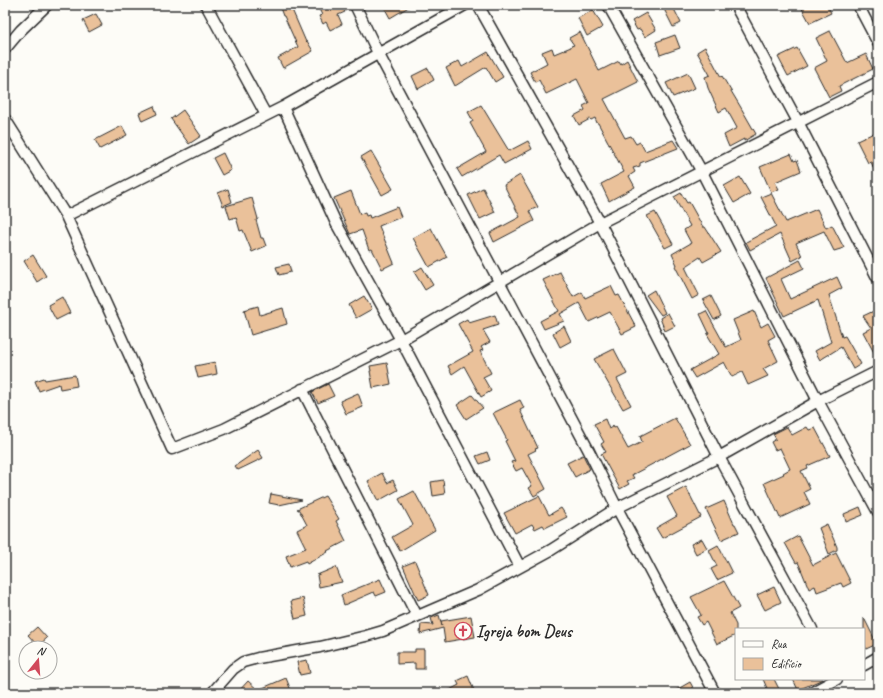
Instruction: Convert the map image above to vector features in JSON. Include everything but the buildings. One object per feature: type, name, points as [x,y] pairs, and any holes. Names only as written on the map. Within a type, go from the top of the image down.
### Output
[{"type":"street","points":[[5,49],[21,30],[47,5]]},
{"type":"street","points":[[206,5],[266,115]]},
{"type":"street","points":[[355,5],[378,53],[590,451],[617,508],[715,693]]},
{"type":"street","points":[[66,216],[283,107],[465,5]]},
{"type":"street","points":[[478,5],[600,223],[719,457],[811,628]]},
{"type":"street","points":[[608,5],[702,172],[818,401],[878,512]]},
{"type":"street","points":[[735,5],[798,122],[878,279]]},
{"type":"street","points":[[858,5],[878,44]]},
{"type":"street","points":[[5,118],[66,216],[172,449],[224,428],[401,340],[600,223],[878,82]]},
{"type":"street","points":[[283,107],[336,223],[401,340],[520,567]]},
{"type":"street","points":[[212,693],[233,669],[243,662],[366,636],[383,631],[478,590],[551,550],[617,508],[719,457],[818,401],[878,371]]},
{"type":"street","points":[[302,389],[417,616]]},
{"type":"street","points":[[865,664],[878,657]]},
{"type":"street","points":[[811,693],[834,680]]},
{"type":"place","name":"Igreja bom Deus","points":[[463,631]]}]
